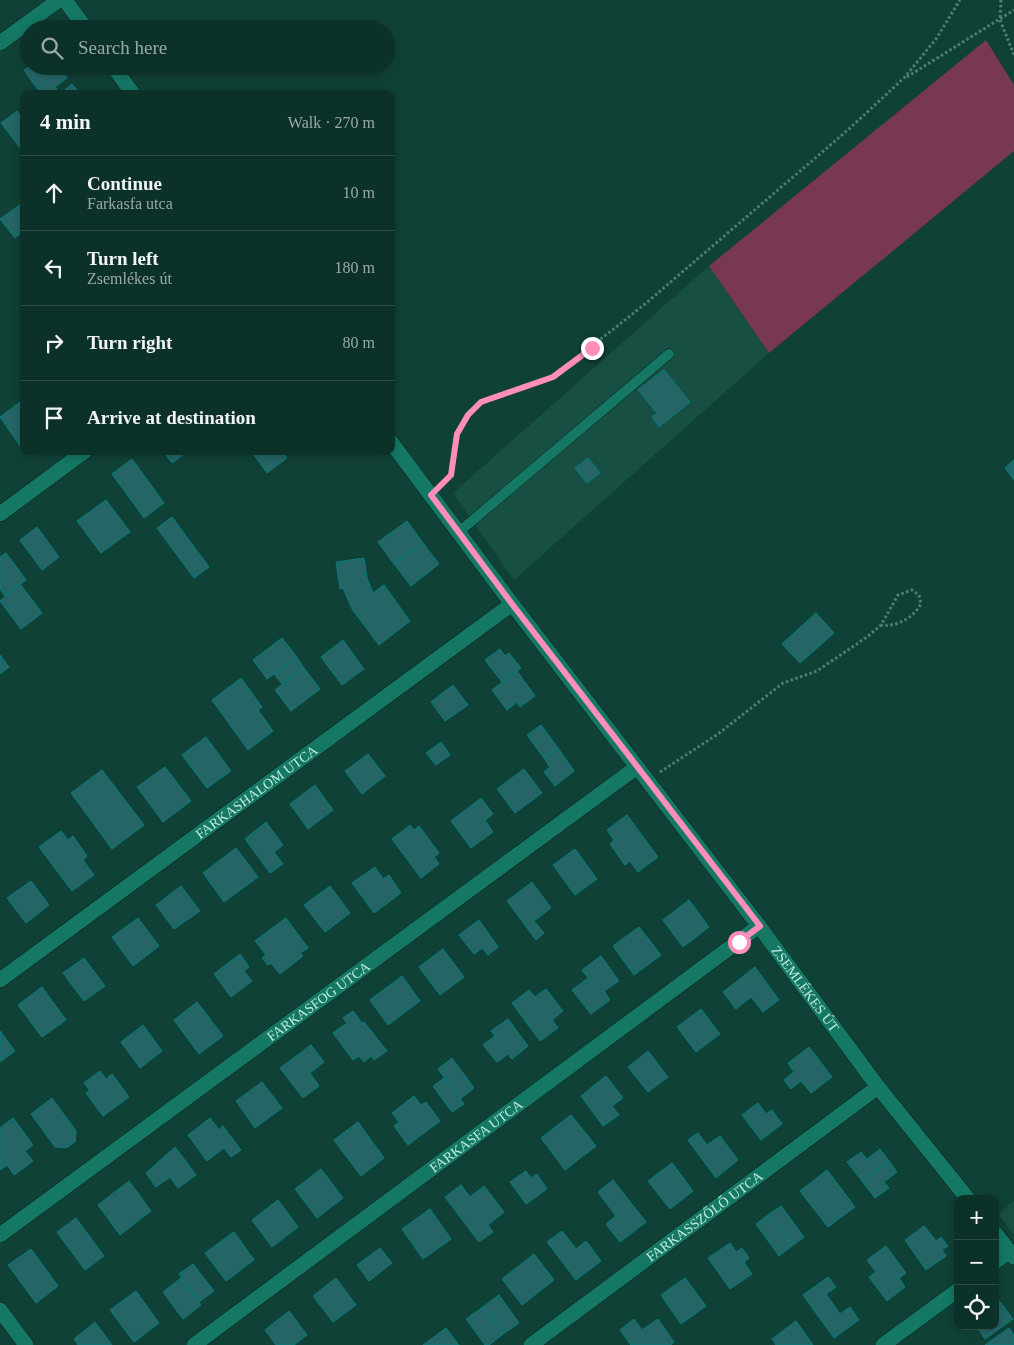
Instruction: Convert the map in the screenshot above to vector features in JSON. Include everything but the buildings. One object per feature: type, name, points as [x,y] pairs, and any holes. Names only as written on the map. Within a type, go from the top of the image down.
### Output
[{"type":"street","points":[[31,20],[59,0]]},
{"type":"street","points":[[65,0],[79,20]]},
{"type":"street","points":[[0,42],[20,28]]},
{"type":"street","points":[[119,75],[130,90]]},
{"type":"street","name":"ZSEMLÉKES ÚT","points":[[395,447],[512,604],[760,926],[878,1087],[965,1195]]},
{"type":"street","points":[[0,514],[80,455]]},
{"type":"street","name":"FARKASHALOM UTCA","points":[[0,980],[512,604]]},
{"type":"street","name":"FARKASFOG UTCA","points":[[0,1234],[637,767]]},
{"type":"street","name":"FARKASFA UTCA","points":[[194,1345],[760,926]]},
{"type":"street","name":"FARKASSZŐLŐ UTCA","points":[[531,1345],[878,1087]]},
{"type":"street","points":[[999,1237],[1013,1252],[999,1260]]},
{"type":"street","points":[[883,1345],[954,1293]]},
{"type":"street","points":[[0,1310],[26,1345]]},
{"type":"lane","points":[[460,532],[669,354]]},
{"type":"path","points":[[431,495],[451,475],[457,434],[468,415],[481,402],[553,377],[592,348],[849,129],[904,78],[936,39],[960,0]]},
{"type":"path","points":[[1001,0],[1000,20],[1014,55]]},
{"type":"path","points":[[904,78],[1014,10]]},
{"type":"path","points":[[663,770],[718,734],[783,683],[817,670],[881,625],[898,595],[912,590],[919,595],[921,604],[917,610],[893,626],[881,625]]},
{"type":"shaded area","points":[[986,40],[1014,85],[1014,151],[769,353],[709,266]]},
{"type":"shaded area","points":[[709,266],[769,353],[514,580],[453,493]]},
{"type":"shaded area","points":[[1014,1201],[1014,1235],[999,1215],[999,1213]]},
{"type":"route","points":[[592,348],[553,377],[530,387],[494,396],[481,402],[468,415],[457,434],[451,475],[431,495],[512,604],[760,926],[739,942]]}]
